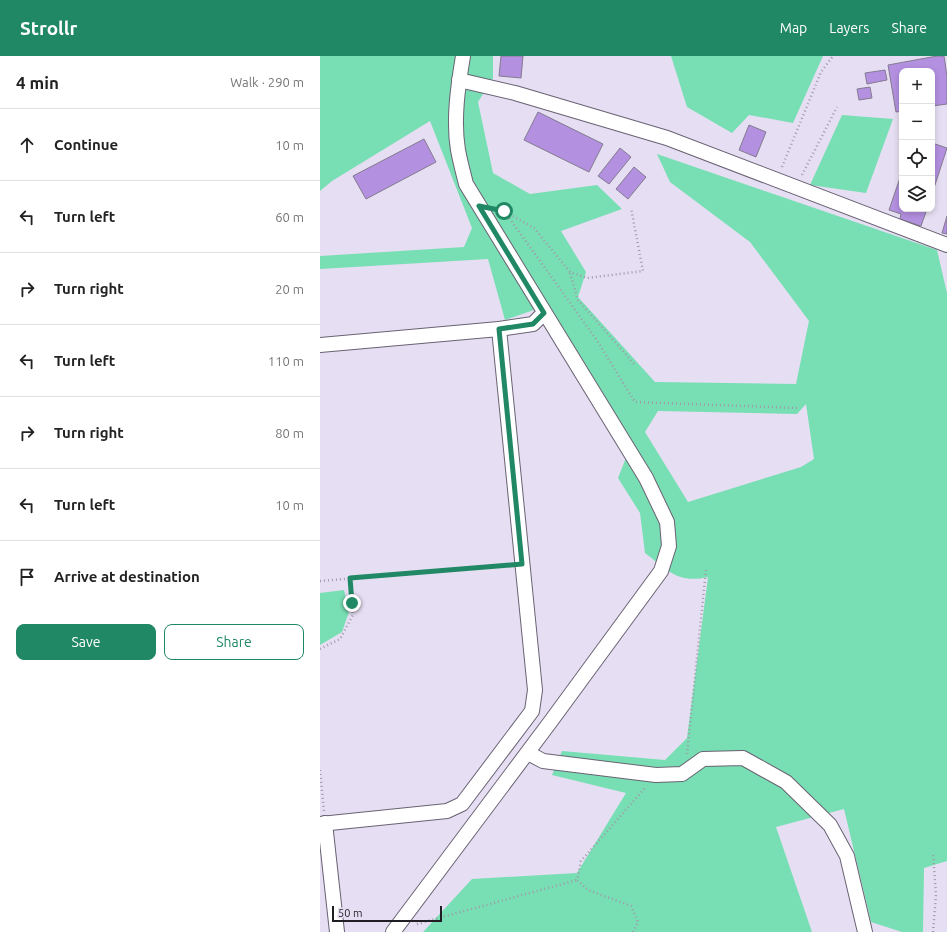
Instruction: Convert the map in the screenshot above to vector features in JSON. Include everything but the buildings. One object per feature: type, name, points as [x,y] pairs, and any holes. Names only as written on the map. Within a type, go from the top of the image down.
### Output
[{"type":"street","points":[[394,931],[528,753],[661,570],[669,546],[667,522],[646,478],[466,184],[458,149],[457,109],[459,80],[463,56]]},
{"type":"street","points":[[459,80],[515,93],[667,138],[947,245]]},
{"type":"street","points":[[320,345],[499,329],[533,324],[544,313]]},
{"type":"street","points":[[337,932],[323,824],[448,811],[462,804],[532,712],[535,690],[499,329]]},
{"type":"street","points":[[528,753],[543,761],[656,775],[682,774],[703,759],[743,758],[786,782],[830,825],[847,856],[865,932]]},
{"type":"path","points":[[777,181],[821,72],[833,56]]},
{"type":"path","points":[[795,188],[837,106]]},
{"type":"path","points":[[479,206],[504,211],[534,228],[570,272],[578,300],[636,366]]},
{"type":"path","points":[[570,272],[587,278],[643,271],[631,208]]},
{"type":"path","points":[[504,211],[596,339],[635,402],[797,408]]},
{"type":"path","points":[[320,581],[522,564]]},
{"type":"path","points":[[681,759],[687,755],[706,570]]},
{"type":"path","points":[[320,649],[340,639],[353,615],[350,578]]},
{"type":"path","points":[[320,770],[323,824]]},
{"type":"path","points":[[577,880],[581,861],[656,775]]},
{"type":"path","points":[[933,853],[936,895],[933,932]]},
{"type":"path","points":[[394,931],[577,880]]},
{"type":"path","points":[[577,880],[588,890],[631,906],[638,922],[633,932]]},
{"type":"green space","points":[[320,56],[493,56],[493,78],[478,102],[493,173],[530,194],[597,185],[622,209],[561,231],[586,272],[578,297],[655,382],[796,384],[809,321],[750,242],[670,182],[657,154],[937,250],[947,293],[947,861],[924,868],[923,932],[902,932],[871,922],[844,809],[776,827],[812,932],[423,932],[472,879],[577,873],[626,793],[552,775],[562,751],[665,760],[687,738],[708,577],[689,579],[681,577],[667,570],[645,553],[640,513],[618,478],[631,445],[548,305],[505,320],[488,259],[320,269],[320,256],[464,247],[472,228],[430,121],[332,181],[320,191]],"holes":[[[806,404],[814,459],[801,467],[688,502],[645,432],[658,411],[797,414]]]},
{"type":"green space","points":[[671,56],[823,56],[793,123],[749,115],[732,133],[687,107]]},
{"type":"green space","points":[[842,115],[893,119],[866,193],[810,185]]},
{"type":"green space","points":[[344,590],[349,612],[342,632],[320,645],[320,593]]},
{"type":"route","points":[[352,603],[350,578],[522,564],[499,329],[533,324],[544,313],[479,206],[504,211]]}]
